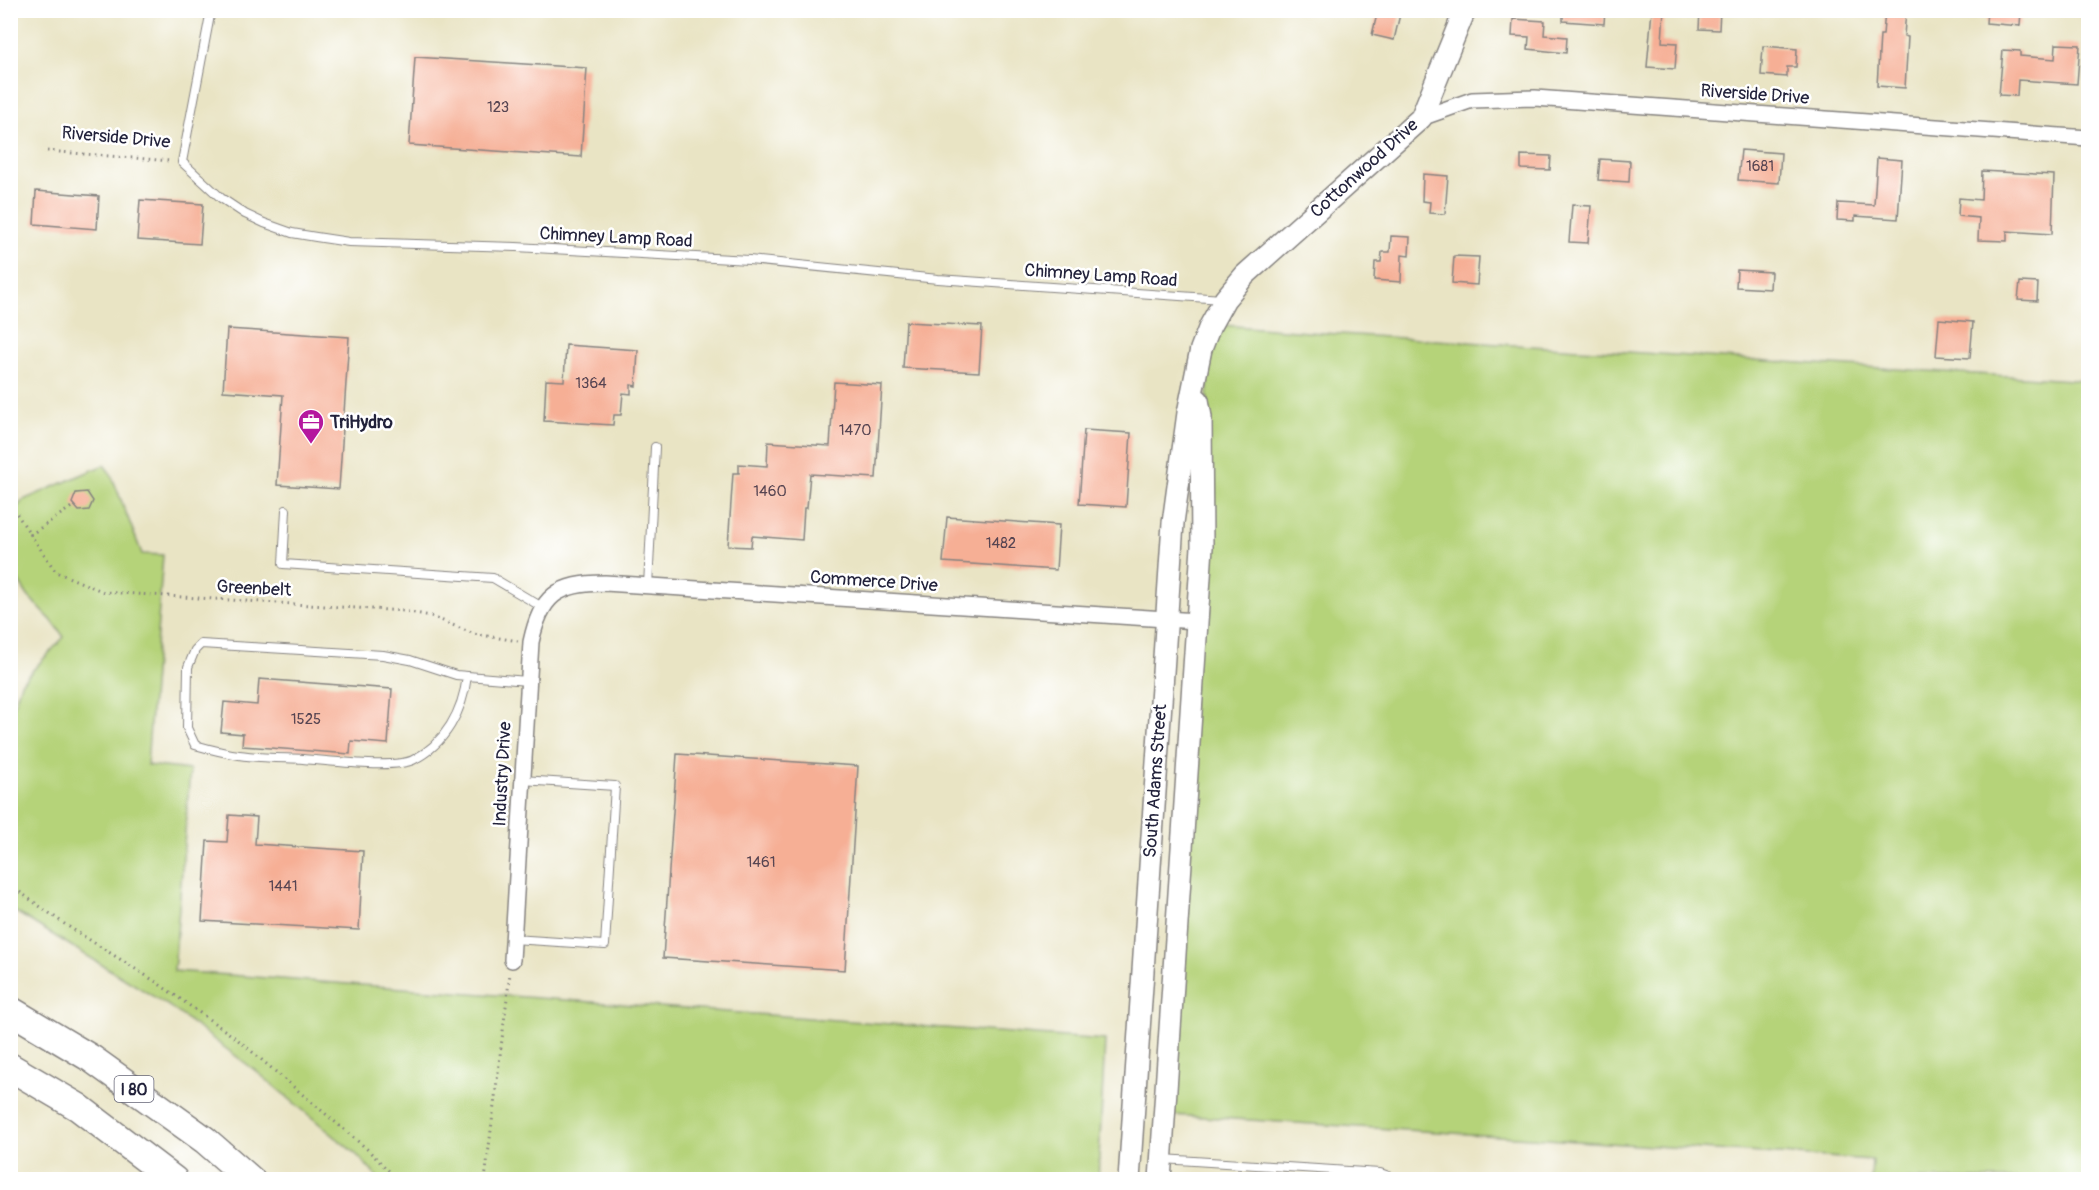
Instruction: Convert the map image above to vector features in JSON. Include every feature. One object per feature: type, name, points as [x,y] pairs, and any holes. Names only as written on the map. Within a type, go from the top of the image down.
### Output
[{"type":"highway","name":"I 80","points":[[10,1010],[92,1059],[205,1140],[250,1179]]},
{"type":"highway","name":"I 80","points":[[10,1067],[78,1107],[174,1179]]},
{"type":"street","name":"Cottonwood Drive","points":[[1225,299],[1245,275],[1272,249],[1421,118],[1466,10]]},
{"type":"street","name":"Riverside Drive","points":[[1421,118],[1472,100],[1535,98],[2088,138]]},
{"type":"street","name":"South Adams Street","points":[[1129,1179],[1173,523],[1188,413],[1200,349],[1225,299]]},
{"type":"street","name":"South Adams Street","points":[[1161,1169],[1202,518],[1201,417],[1195,385]]},
{"type":"street","name":"Commerce Drive","points":[[547,602],[567,587],[586,583],[1197,621]]},
{"type":"street","name":"Industry Drive","points":[[512,960],[527,681],[535,624],[547,602]]},
{"type":"lane","points":[[182,162],[211,10]]},
{"type":"lane","name":"Chimney Lamp Road","points":[[182,162],[221,198],[245,214],[292,233],[349,242],[626,252],[750,260],[938,279],[1225,299]]},
{"type":"lane","points":[[648,586],[655,447]]},
{"type":"lane","points":[[286,510],[283,564],[493,578],[547,602]]},
{"type":"lane","points":[[467,676],[459,710],[442,739],[430,750],[410,762],[382,764],[242,755],[195,745],[187,728],[188,667],[195,650],[201,644],[384,655],[410,660],[456,675],[527,681]]},
{"type":"lane","points":[[513,939],[605,945],[615,786],[522,780]]},
{"type":"lane","points":[[1161,1169],[1380,1173],[1400,1179]]},
{"type":"path","name":"Riverside Drive","points":[[47,151],[182,162]]},
{"type":"path","name":"Greenbelt","points":[[10,504],[56,572],[104,592],[404,611],[431,616],[474,634],[531,642]]},
{"type":"path","points":[[30,535],[73,506]]},
{"type":"path","points":[[12,888],[237,1039],[340,1126],[398,1179]]},
{"type":"path","points":[[485,1179],[512,960]]},
{"type":"green space","points":[[1222,325],[2088,381],[2088,1179],[1871,1179],[1872,1160],[1172,1115],[1206,410],[1210,359]]},
{"type":"green space","points":[[104,465],[111,474],[142,554],[163,555],[147,765],[190,770],[174,971],[1105,1040],[1098,1179],[379,1179],[358,1156],[256,1071],[169,1006],[11,909],[11,715],[21,683],[64,637],[28,596],[11,569],[11,515],[23,500]]},
{"type":"building","points":[[1378,10],[1401,10],[1394,40],[1372,35]]},
{"type":"building","points":[[1563,10],[1605,10],[1604,24],[1563,21]]},
{"type":"building","points":[[1652,10],[1664,10],[1662,42],[1677,43],[1675,69],[1647,67]]},
{"type":"building","points":[[1700,10],[1720,10],[1719,30],[1699,29]]},
{"type":"building","points":[[1885,10],[1906,10],[1904,36],[1908,37],[1905,88],[1877,86],[1880,35],[1883,35]]},
{"type":"building","points":[[1987,10],[2021,10],[2020,26],[1986,23]]},
{"type":"building","points":[[1513,19],[1545,21],[1544,35],[1567,37],[1566,53],[1528,49],[1529,37],[1512,36]]},
{"type":"building","points":[[2056,44],[2080,45],[2077,84],[2018,80],[2017,96],[1999,95],[2003,50],[2020,51],[2020,56],[2055,59]]},
{"type":"building","points":[[1763,46],[1797,49],[1796,67],[1787,67],[1787,77],[1761,75]]},
{"type":"building","points":[[415,57],[587,68],[581,157],[409,145]]},
{"type":"building","points":[[1741,150],[1781,153],[1779,183],[1738,180]]},
{"type":"building","points":[[1521,155],[1551,156],[1550,170],[1521,169]]},
{"type":"building","points":[[1877,158],[1902,160],[1898,219],[1855,216],[1855,221],[1837,220],[1838,203],[1874,205]]},
{"type":"building","points":[[1600,159],[1630,161],[1629,182],[1598,180]]},
{"type":"building","points":[[1982,171],[2054,175],[2052,234],[2007,231],[2007,241],[1978,240],[1979,218],[1958,216],[1959,198],[1981,200]]},
{"type":"building","points":[[1423,174],[1448,176],[1445,214],[1429,213],[1430,202],[1422,201]]},
{"type":"building","points":[[36,191],[99,196],[97,229],[34,224]]},
{"type":"building","points":[[140,200],[203,204],[200,244],[137,240]]},
{"type":"building","points":[[1572,205],[1591,206],[1588,243],[1569,242]]},
{"type":"building","points":[[1391,236],[1410,237],[1409,256],[1402,255],[1401,282],[1374,280],[1375,262],[1381,262],[1382,252],[1390,252]]},
{"type":"building","points":[[1454,256],[1479,257],[1477,285],[1452,283]]},
{"type":"building","points":[[1737,270],[1771,272],[1770,289],[1736,287]]},
{"type":"building","points":[[2020,282],[2038,283],[2037,301],[2018,300]]},
{"type":"building","points":[[1939,319],[1973,322],[1970,358],[1936,356]]},
{"type":"building","points":[[906,322],[982,326],[979,372],[903,368]]},
{"type":"building","name":"TriHydro","points":[[227,329],[349,337],[339,489],[277,485],[283,395],[223,391]]},
{"type":"building","points":[[566,345],[638,350],[636,386],[631,385],[631,394],[623,393],[621,415],[614,415],[613,425],[544,421],[546,380],[564,381]]},
{"type":"building","points":[[834,382],[882,385],[876,478],[810,474],[807,508],[804,508],[802,540],[752,536],[751,547],[728,546],[733,473],[739,473],[739,464],[767,466],[768,442],[830,446]]},
{"type":"building","points":[[1084,430],[1131,433],[1126,507],[1079,504]]},
{"type":"building","points":[[87,492],[93,501],[89,510],[79,511],[72,503],[76,493]]},
{"type":"building","points":[[947,517],[1059,525],[1056,570],[943,562]]},
{"type":"building","points":[[259,679],[392,689],[388,744],[351,741],[350,754],[242,746],[243,734],[221,732],[224,702],[257,705]]},
{"type":"building","points":[[677,754],[858,766],[845,970],[663,958]]},
{"type":"building","points":[[229,815],[257,817],[255,844],[363,851],[359,930],[202,921],[207,841],[227,842]]},
{"type":"place","name":"TriHydro","points":[[311,445]]}]
